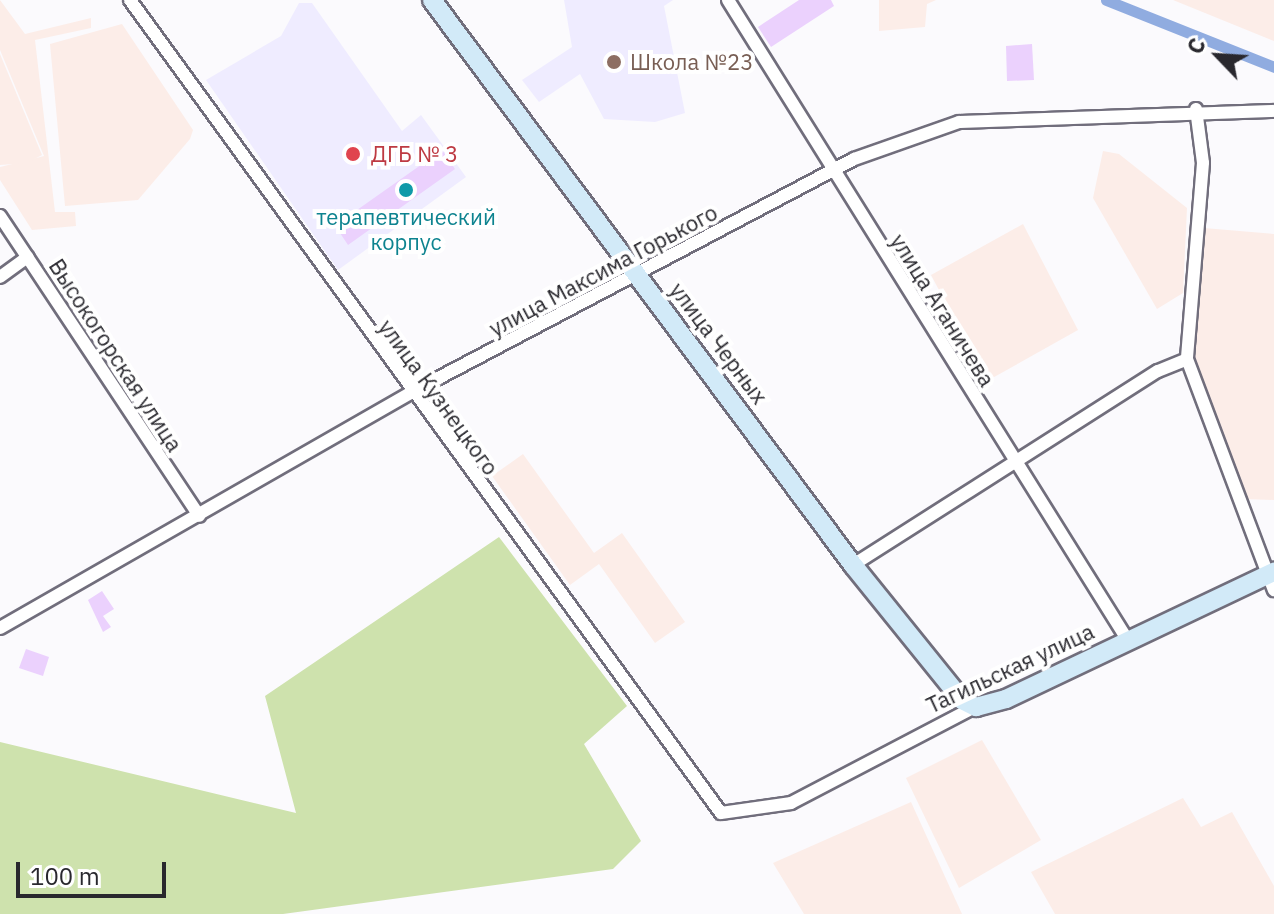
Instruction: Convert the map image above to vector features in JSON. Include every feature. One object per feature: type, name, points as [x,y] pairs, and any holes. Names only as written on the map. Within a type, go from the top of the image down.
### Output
[{"type":"main road","name":"улица Черных","points":[[432,0],[934,671],[975,707]]},
{"type":"main road","name":"Тагильская улица","points":[[975,707],[1006,699],[1127,639],[1272,579]]},
{"type":"street","name":"улица Кузнецкого","points":[[130,0],[410,393],[721,813]]},
{"type":"street","name":"улица Аганичева","points":[[728,0],[831,171],[1127,639]]},
{"type":"street","name":"улица Максима Горького","points":[[0,628],[410,393],[831,171],[959,122],[1196,109],[1274,111]]},
{"type":"street","points":[[1196,109],[1203,163],[1187,359],[1272,579]]},
{"type":"street","name":"Высокогорская улица","points":[[0,216],[199,516]]},
{"type":"street","points":[[0,277],[28,257]]},
{"type":"street","points":[[853,565],[1018,465],[1158,371],[1187,359]]},
{"type":"street","name":"Тагильская улица","points":[[721,813],[791,803],[975,707]]},
{"type":"shaded area","points":[[0,0],[25,34],[91,18],[91,28],[35,40],[55,212],[75,212],[76,226],[32,230],[0,180],[0,167],[44,156],[0,50]]},
{"type":"shaded area","name":"Школа №23","points":[[564,0],[673,0],[664,6],[685,113],[655,122],[604,119],[580,74],[539,102],[522,80],[572,47]]},
{"type":"shaded area","points":[[879,0],[936,0],[927,4],[925,27],[879,31]]},
{"type":"shaded area","points":[[1173,0],[1274,0],[1274,41]]},
{"type":"shaded area","name":"ДГБ № 3","points":[[299,3],[312,3],[402,131],[421,115],[466,177],[338,270],[206,80],[281,36]]},
{"type":"shaded area","points":[[122,24],[193,130],[190,139],[138,200],[65,206],[50,44]]},
{"type":"shaded area","points":[[0,54],[42,155],[27,163],[0,165]]},
{"type":"shaded area","points":[[1103,151],[1119,154],[1187,208],[1183,293],[1157,309],[1093,198]]},
{"type":"shaded area","points":[[1023,224],[1078,330],[987,381],[931,275]]},
{"type":"shaded area","points":[[1204,228],[1274,234],[1274,500],[1244,499],[1193,356]]},
{"type":"shaded area","points":[[523,454],[594,553],[622,533],[685,622],[655,643],[599,564],[570,585],[492,476]]},
{"type":"shaded area","points":[[982,740],[1041,840],[959,888],[906,778]]},
{"type":"shaded area","points":[[1183,798],[1201,827],[1232,812],[1274,886],[1274,914],[1055,914],[1031,872]]},
{"type":"shaded area","points":[[911,802],[962,914],[804,914],[773,863]]},
{"type":"green space","points":[[499,537],[627,706],[584,744],[641,841],[613,869],[283,914],[0,914],[0,742],[296,813],[265,696]]},
{"type":"building","points":[[799,0],[831,0],[834,6],[771,47],[758,27]]},
{"type":"building","points":[[1032,44],[1034,80],[1007,81],[1006,46]]},
{"type":"building","name":"терапевтический корпус","points":[[442,150],[455,169],[348,245],[340,233],[362,218],[357,210]]},
{"type":"building","points":[[102,591],[114,609],[103,616],[111,627],[103,632],[88,600]]},
{"type":"building","points":[[26,649],[49,657],[43,676],[19,668]]},
{"type":"waterway","points":[[1106,0],[1274,67]]},
{"type":"place","name":"Школа №23","points":[[614,62]]},
{"type":"place","name":"ДГБ № 3","points":[[353,154]]},
{"type":"place","name":"терапевтический корпус","points":[[406,190]]}]
